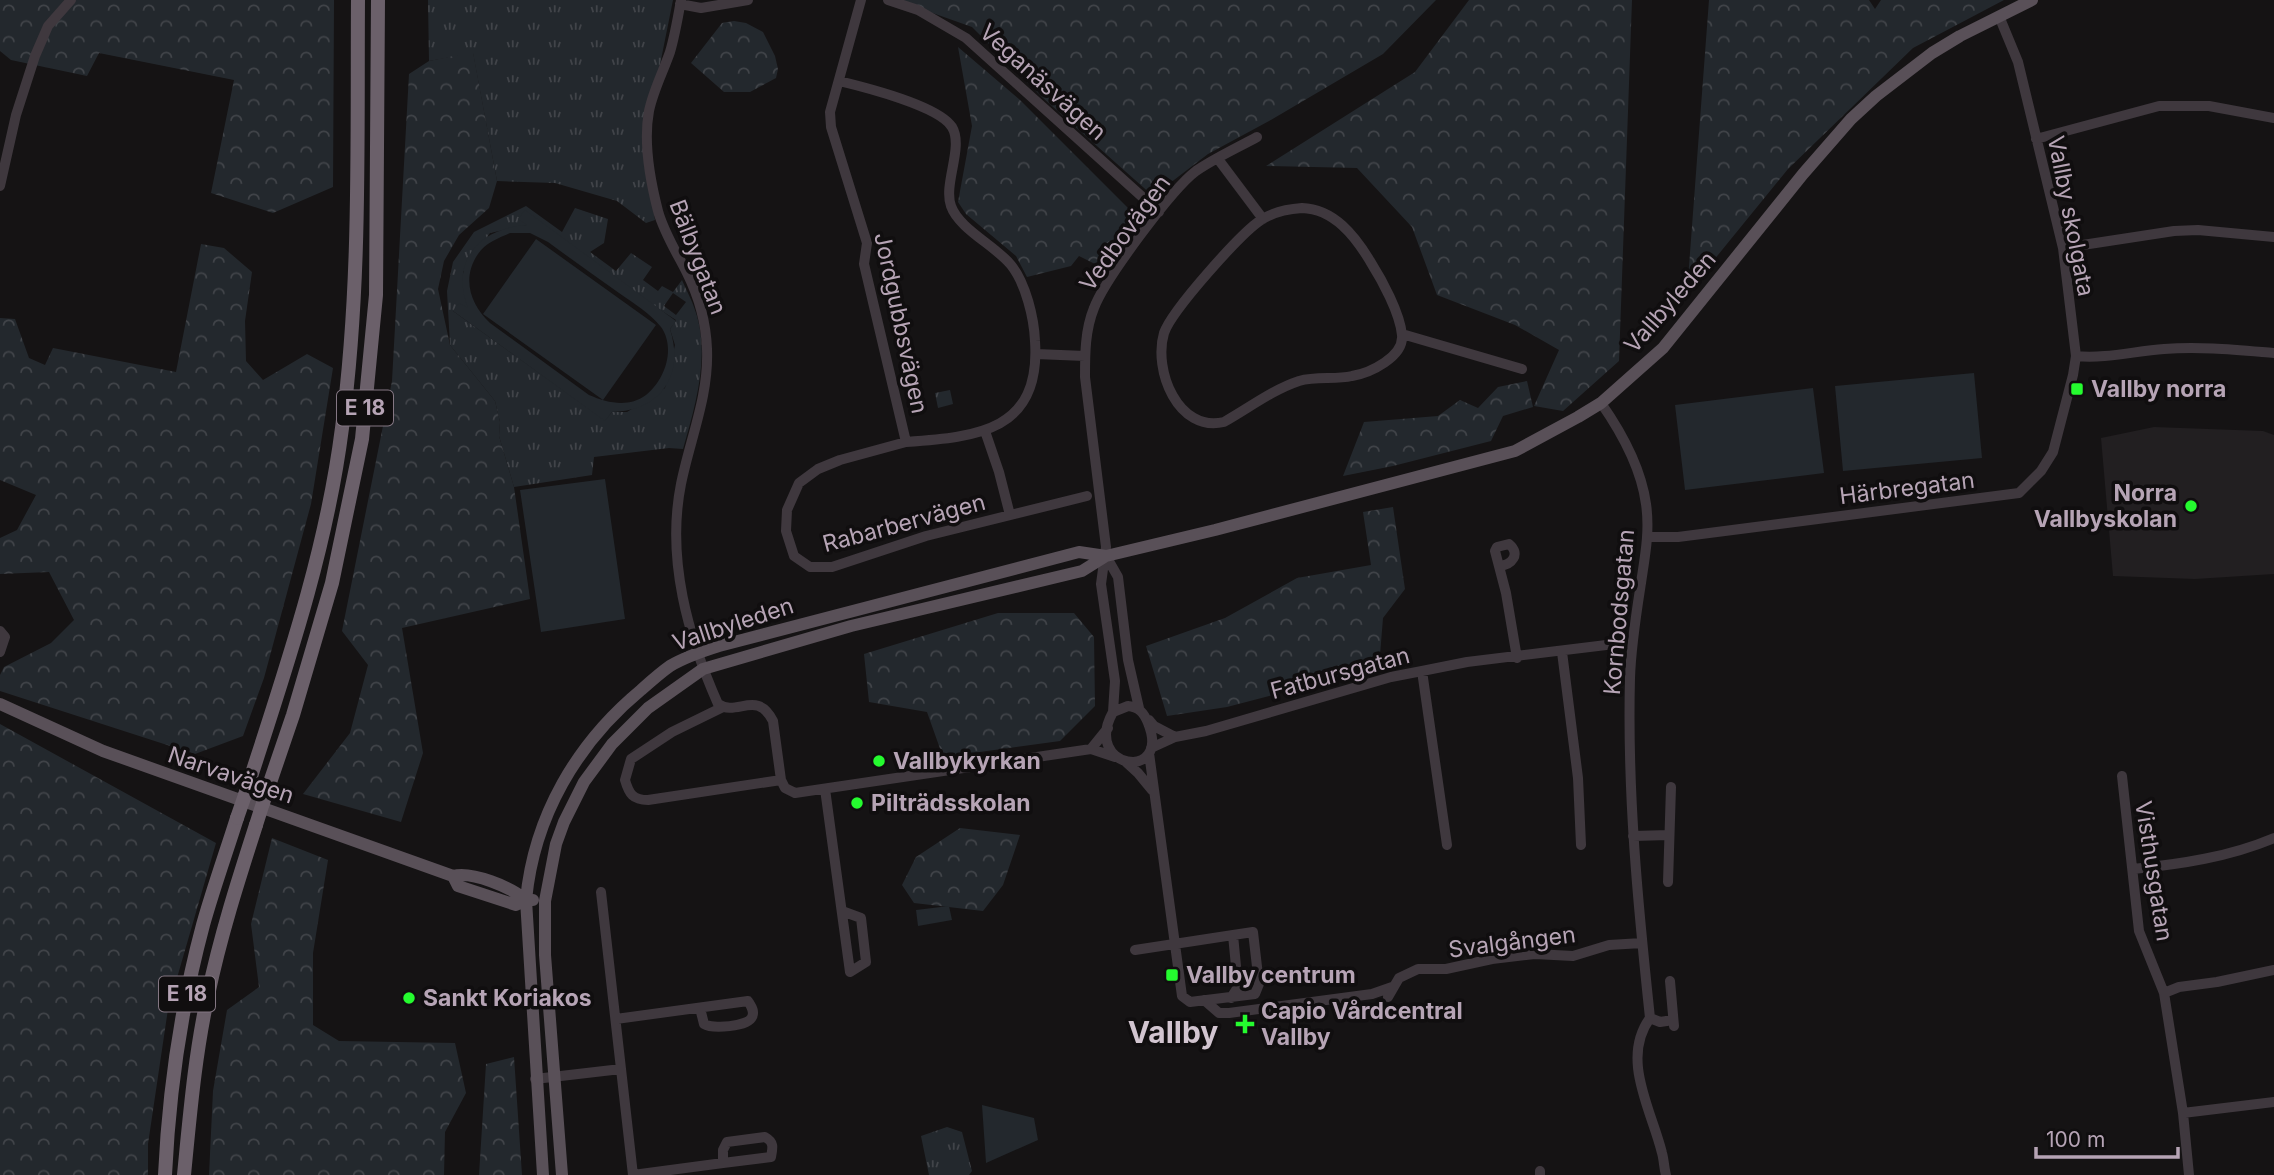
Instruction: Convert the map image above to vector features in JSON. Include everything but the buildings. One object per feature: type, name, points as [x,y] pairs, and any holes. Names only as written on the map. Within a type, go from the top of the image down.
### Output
[{"type":"highway","name":"E 18","points":[[165,1175],[172,1087],[184,1010],[204,925],[297,636],[315,571],[342,429],[353,328],[358,0]]},
{"type":"highway","name":"E 18","points":[[184,1175],[191,1098],[208,994],[228,912],[309,663],[332,583],[362,439],[376,295],[378,0]]},
{"type":"main road","name":"Vallbyleden","points":[[562,1175],[545,955],[545,901],[549,874],[564,822],[584,782],[612,744],[648,708],[703,669],[851,626],[1082,571],[1106,556],[1515,451],[1601,403],[1663,348],[1803,174],[1851,119],[1885,89],[1960,36],[2032,0]]},
{"type":"main road","name":"Vallbyleden","points":[[543,1175],[526,900],[530,870],[545,820],[573,763],[608,719],[670,666],[699,653],[757,635],[1079,552],[1106,556]]},
{"type":"main road","name":"Narvavägen","points":[[0,705],[103,751],[453,876],[461,874],[502,886],[526,900]]},
{"type":"main road","points":[[502,886],[516,882],[530,870]]},
{"type":"main road","name":"Narvavägen","points":[[453,876],[458,886],[516,905],[526,900],[545,901]]},
{"type":"street","points":[[0,186],[16,115],[35,56],[48,26],[71,0]]},
{"type":"street","points":[[681,2],[701,8],[748,0]]},
{"type":"street","name":"Jordgubbsvägen","points":[[839,80],[903,100],[934,113],[952,126],[956,142],[950,205],[957,218],[1013,267],[1027,299],[1034,323],[1036,354],[1035,374],[1029,393],[1013,415],[985,431],[949,439],[906,442],[864,264],[866,243],[831,127],[830,112],[861,0]]},
{"type":"street","name":"Veganäsvägen","points":[[888,0],[918,10],[966,38],[1159,212]]},
{"type":"street","name":"Bälbygatan","points":[[681,2],[669,53],[649,112],[647,132],[651,177],[658,212],[696,292],[706,330],[705,387],[682,480],[676,524],[677,566],[690,626],[699,653]]},
{"type":"street","name":"Vallby skolgata","points":[[1999,16],[2018,62],[2063,248],[2076,356]]},
{"type":"street","points":[[2036,139],[2171,105],[2209,106],[2274,118]]},
{"type":"street","name":"Vedbovägen","points":[[1106,556],[1085,356],[1090,320],[1102,291],[1159,212],[1195,172],[1257,136]]},
{"type":"street","points":[[1218,159],[1263,219]]},
{"type":"street","points":[[1302,208],[1326,213],[1339,222],[1371,262],[1391,301],[1402,334],[1401,341],[1390,359],[1363,373],[1290,384],[1218,424],[1201,422],[1181,410],[1163,368],[1161,349],[1164,334],[1180,306],[1246,232],[1263,219],[1302,208]]},
{"type":"street","points":[[2063,248],[2174,231],[2199,230],[2274,237]]},
{"type":"street","points":[[1402,334],[1522,369]]},
{"type":"street","points":[[2076,356],[2089,357],[2166,348],[2274,353]]},
{"type":"street","points":[[1036,354],[1085,356]]},
{"type":"street","name":"Härbregatan","points":[[1648,537],[1678,537],[2019,493],[2041,471],[2053,452],[2076,356]]},
{"type":"street","name":"Kornbodsgatan","points":[[1601,403],[1626,443],[1642,481],[1647,507],[1648,537],[1632,642],[1630,688],[1633,836],[1650,1018],[1639,1038],[1637,1050],[1645,1105],[1662,1153],[1666,1175]]},
{"type":"street","name":"Rabarbervägen","points":[[985,431],[1010,515]]},
{"type":"street","name":"Rabarbervägen","points":[[906,442],[839,460],[818,469],[799,484],[787,510],[786,531],[794,556],[810,567],[832,567],[926,536],[1087,496]]},
{"type":"street","points":[[1106,556],[1118,577],[1130,669],[1141,711],[1150,730],[1152,791],[1174,943]]},
{"type":"street","points":[[1106,556],[1101,584],[1115,681],[1109,727],[1109,746],[1115,757]]},
{"type":"street","points":[[1499,566],[1517,658]]},
{"type":"street","points":[[0,631],[5,637],[0,652]]},
{"type":"street","name":"Fatbursgatan","points":[[1150,751],[1175,737],[1206,731],[1391,677],[1467,662],[1632,642]]},
{"type":"street","points":[[1562,652],[1578,778],[1581,845]]},
{"type":"street","points":[[699,653],[718,704],[723,707]]},
{"type":"street","points":[[1422,671],[1447,845]]},
{"type":"street","points":[[780,780],[648,800],[632,797],[625,780],[631,759],[672,732],[723,707],[754,705],[764,708],[773,721],[780,780],[785,788],[795,793],[1091,749],[1126,762],[1152,791]]},
{"type":"street","points":[[1113,712],[1128,705],[1141,711],[1154,726],[1175,737]]},
{"type":"street","points":[[1091,749],[1109,727]]},
{"type":"street","points":[[1126,762],[1140,760],[1150,751]]},
{"type":"street","name":"Visthusgatan","points":[[2122,776],[2139,931],[2164,993],[2183,1113],[2189,1175]]},
{"type":"street","points":[[1668,882],[1671,787]]},
{"type":"street","points":[[825,789],[850,972],[866,962],[866,949],[861,918],[842,911]]},
{"type":"street","points":[[1633,836],[1669,835]]},
{"type":"street","points":[[2133,869],[2180,864],[2226,854],[2274,838]]},
{"type":"street","points":[[601,892],[633,1175],[771,1157],[771,1140],[765,1137],[727,1142],[723,1150],[723,1163]]},
{"type":"street","points":[[1135,950],[1253,932],[1259,984],[1255,994],[1204,1000]]},
{"type":"street","points":[[1231,998],[1238,987],[1233,935]]},
{"type":"street","name":"Svalgången","points":[[1174,943],[1182,996],[1190,1002],[1204,1000],[1219,1013],[1372,994],[1392,987],[1399,978],[1418,969],[1446,970],[1492,959],[1535,954],[1573,956],[1609,945],[1642,943]]},
{"type":"street","points":[[2164,993],[2179,987],[2274,970]]},
{"type":"street","points":[[1650,1018],[1673,1023],[1670,981]]},
{"type":"street","points":[[1388,998],[1392,987]]},
{"type":"street","points":[[616,1020],[699,1008],[748,1001],[754,1009],[747,1022],[716,1028],[704,1024],[699,1008]]},
{"type":"street","points":[[535,1079],[621,1069]]},
{"type":"street","points":[[2183,1113],[2274,1102]]},
{"type":"shaded area","name":"Norra Vallbyskolan","points":[[2154,427],[2263,431],[2274,435],[2274,574],[2195,579],[2113,576],[2101,438]]},
{"type":"green space","points":[[0,0],[334,0],[333,187],[273,213],[211,193],[234,80],[99,53],[87,76],[11,60],[0,51]]},
{"type":"green space","points":[[428,0],[673,0],[643,149],[655,220],[646,223],[617,201],[555,183],[497,181],[473,53],[429,61]]},
{"type":"green space","points":[[896,0],[1436,0],[1383,54],[1208,154],[1153,196],[1043,98],[972,27]]},
{"type":"green space","points":[[1469,0],[1632,0],[1619,361],[1563,411],[1534,406],[1559,350],[1515,325],[1437,295],[1412,227],[1357,168],[1266,166],[1415,72]]},
{"type":"green space","points":[[1709,0],[1869,0],[1875,9],[1881,0],[2004,0],[1913,48],[1788,169],[1687,293]]},
{"type":"green space","points":[[722,23],[746,23],[763,32],[775,56],[778,69],[776,78],[750,92],[724,92],[691,63]]},
{"type":"green space","points":[[958,47],[1020,100],[1138,218],[1103,268],[1079,256],[1071,266],[1027,277],[1016,256],[966,214],[958,202],[972,126]]},
{"type":"green space","points":[[473,52],[497,181],[489,208],[459,235],[444,261],[438,289],[450,345],[495,401],[500,422],[499,436],[514,487],[530,599],[402,628],[423,753],[401,822],[303,794],[350,733],[368,665],[342,631],[392,381],[409,74],[429,61]]},
{"type":"green space","points":[[526,206],[562,232],[575,208],[608,219],[604,243],[590,252],[616,271],[631,253],[652,267],[643,280],[658,291],[662,286],[673,292],[682,280],[695,310],[702,345],[700,380],[683,449],[669,448],[594,457],[592,475],[514,487],[499,436],[500,422],[495,401],[450,345],[447,291],[453,262],[474,232]],"holes":[[[528,225],[676,320],[670,329],[675,345],[665,388],[627,412],[612,412],[605,420],[453,311],[469,309],[463,272],[490,233]],[[673,293],[686,302],[676,315],[664,306]]]},
{"type":"green space","points":[[525,210],[676,321],[670,329],[674,346],[671,376],[665,388],[655,398],[629,410],[612,412],[605,421],[453,311],[459,303],[468,308],[463,291],[463,276],[466,262],[473,250],[482,240],[495,233],[527,225],[518,219]],"holes":[[[510,233],[530,233],[548,242],[636,304],[661,327],[668,344],[668,354],[663,372],[646,395],[625,403],[589,395],[483,316],[473,300],[469,282],[478,254],[488,244]]]},
{"type":"green space","points":[[536,239],[656,325],[603,400],[483,314]]},
{"type":"green space","points":[[201,244],[224,248],[252,272],[245,321],[246,361],[263,380],[307,354],[333,368],[311,504],[264,678],[243,736],[195,754],[0,691],[0,675],[4,667],[51,643],[74,620],[49,572],[0,574],[0,538],[17,530],[36,495],[0,480],[0,318],[15,319],[29,358],[45,365],[53,348],[176,372]]},
{"type":"green space","points":[[1974,373],[1982,458],[1843,471],[1835,386]]},
{"type":"green space","points":[[1527,381],[1533,407],[1503,416],[1491,441],[1343,476],[1364,422],[1438,416],[1460,400],[1478,408],[1498,387]]},
{"type":"green space","points":[[1813,388],[1824,473],[1685,490],[1675,405]]},
{"type":"green space","points":[[950,390],[953,404],[938,408],[935,393]]},
{"type":"green space","points":[[605,479],[625,619],[541,632],[520,490]]},
{"type":"green space","points":[[1393,507],[1405,589],[1383,618],[1379,667],[1227,707],[1167,716],[1146,646],[1225,618],[1297,578],[1371,565],[1363,512]]},
{"type":"green space","points":[[998,613],[1074,613],[1094,637],[1095,706],[1060,741],[943,757],[927,712],[869,702],[864,654]]},
{"type":"green space","points":[[0,724],[216,843],[168,1009],[148,1144],[148,1175],[0,1175]]},
{"type":"green space","points":[[960,828],[1020,835],[1003,885],[983,911],[914,903],[902,885],[916,857]]},
{"type":"green space","points":[[272,838],[328,860],[313,953],[313,1025],[339,1041],[455,1043],[466,1093],[445,1132],[444,1175],[209,1175],[213,1091],[227,1010],[259,987],[251,924]]},
{"type":"green space","points":[[949,906],[952,920],[918,926],[916,910]]},
{"type":"green space","points":[[514,1057],[522,1175],[479,1175],[486,1064]]},
{"type":"green space","points":[[982,1105],[1034,1118],[1038,1140],[986,1163]]},
{"type":"green space","points":[[947,1127],[962,1132],[972,1171],[969,1175],[929,1175],[921,1136]]},
{"type":"place","name":"Vallby norra","points":[[2077,389]]},
{"type":"place","name":"Norra Vallbyskolan","points":[[2191,506]]},
{"type":"place","name":"Vallbykyrkan","points":[[879,761]]},
{"type":"place","name":"Pilträdsskolan","points":[[857,803]]},
{"type":"place","name":"Vallby centrum","points":[[1172,975]]},
{"type":"place","name":"Sankt Koriakos","points":[[409,998]]},
{"type":"place","name":"Capio Vårdcentral Vallby","points":[[1245,1024]]},
{"type":"district","name":"Vallby","points":[[1173,1033]]}]
